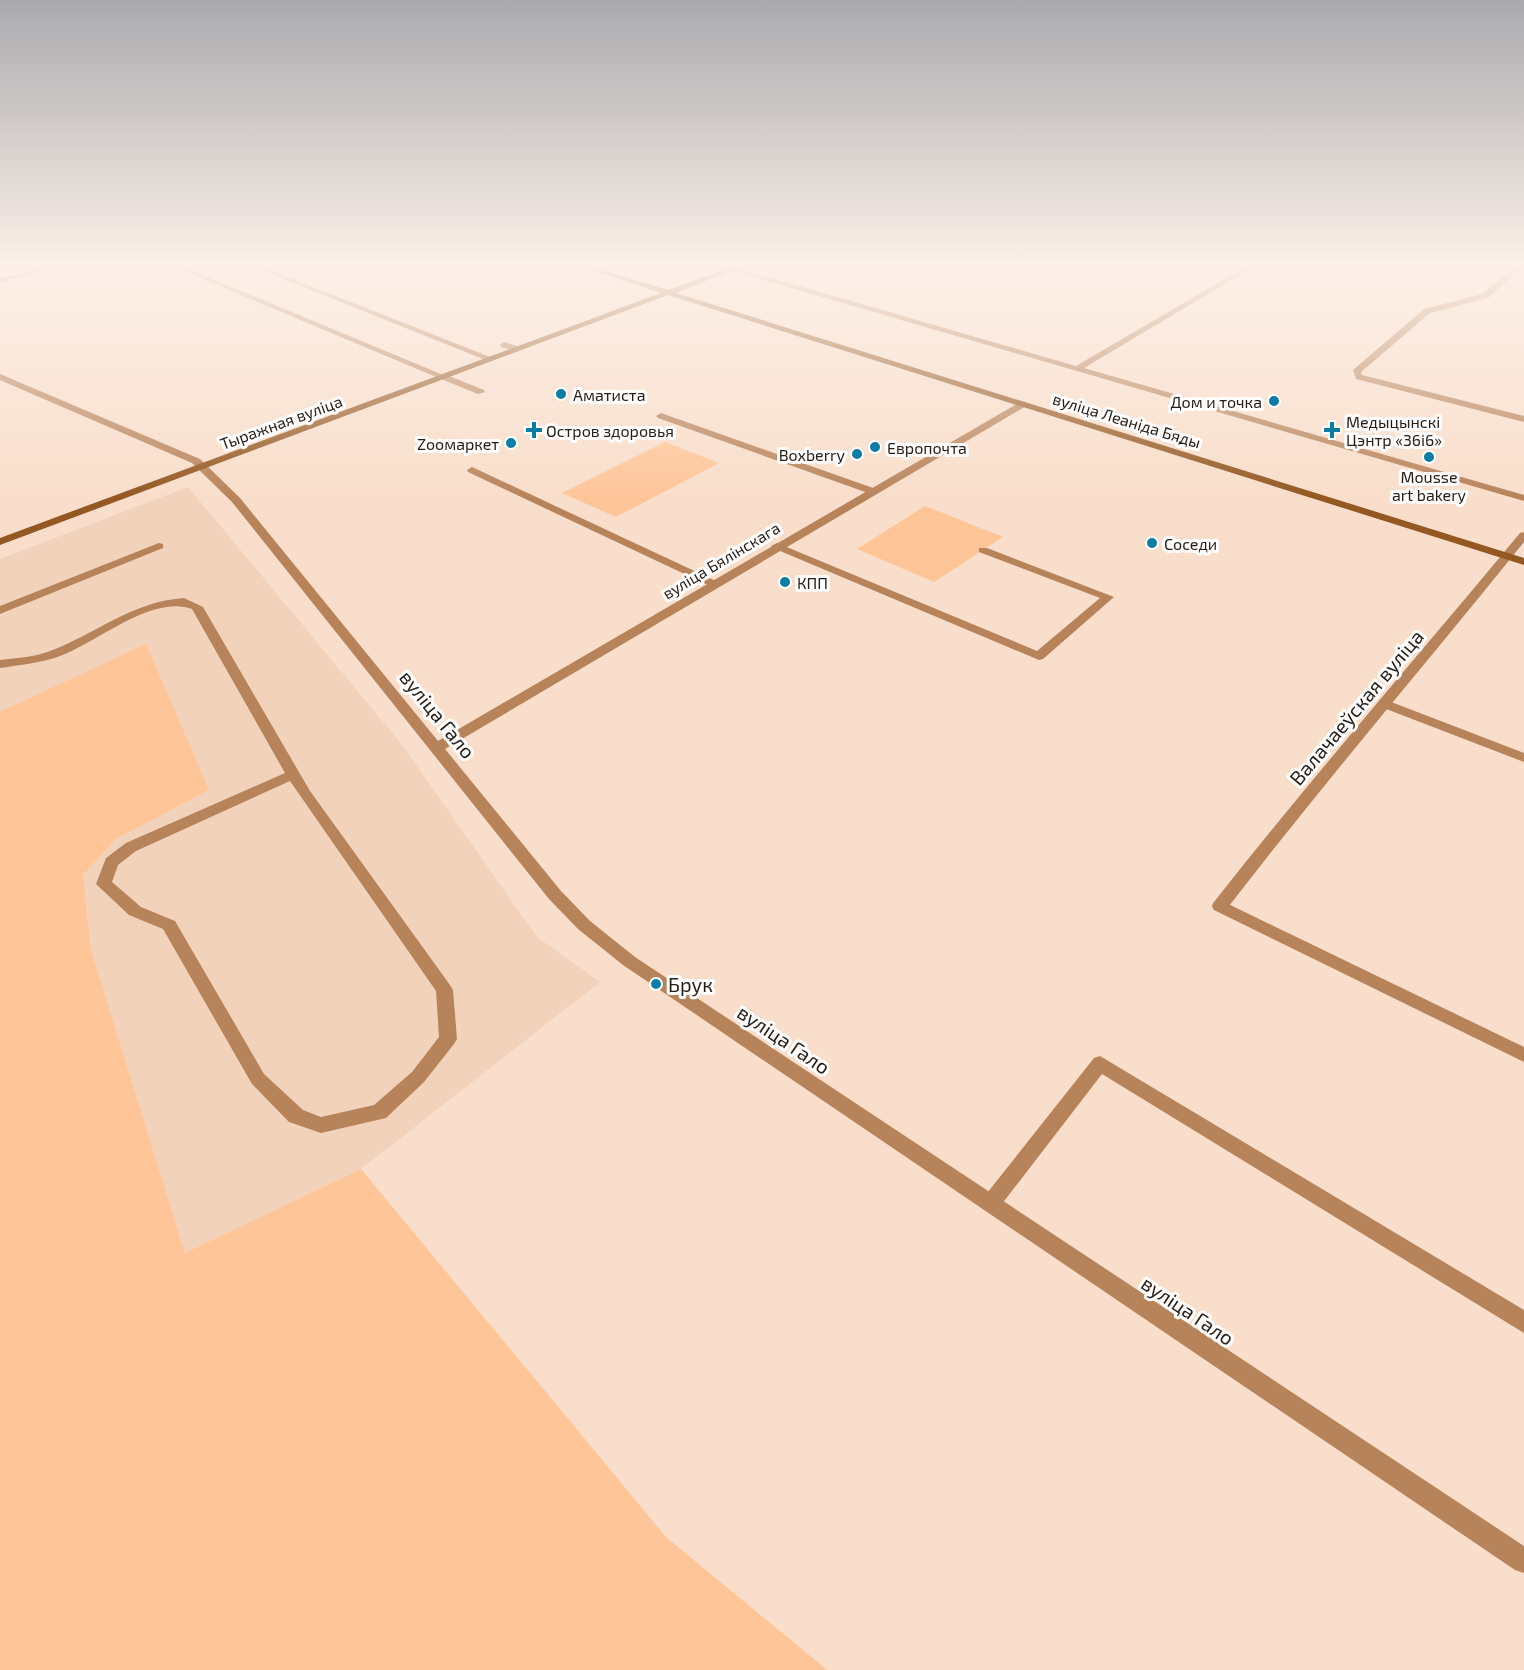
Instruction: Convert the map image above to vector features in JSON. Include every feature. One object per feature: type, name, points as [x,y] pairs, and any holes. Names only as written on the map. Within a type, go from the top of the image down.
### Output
[{"type":"main road","name":"Тыражная вуліца","points":[[0,542],[533,344]]},
{"type":"main road","name":"вуліца Леаніда Бяды","points":[[833,344],[1524,562]]},
{"type":"street","points":[[364,344],[481,392]]},
{"type":"street","points":[[453,344],[491,359]]},
{"type":"street","points":[[990,344],[1524,498]]},
{"type":"street","points":[[1077,369],[1119,344]]},
{"type":"street","points":[[1389,344],[1356,372],[1359,377],[1524,419]]},
{"type":"street","points":[[504,345],[517,350]]},
{"type":"street","name":"вуліца Гало","points":[[3,381],[204,466],[236,500],[438,747],[555,895],[584,925],[629,961],[1524,1561]]},
{"type":"street","name":"вуліца Бялінскага","points":[[438,747],[777,546],[1023,404]]},
{"type":"street","points":[[661,416],[872,491]]},
{"type":"street","points":[[820,471],[834,463]]},
{"type":"street","points":[[472,470],[714,584]]},
{"type":"street","name":"Валачаеўская вуліца","points":[[1524,535],[1386,704],[1301,802],[1220,906],[1524,1055]]},
{"type":"street","points":[[0,610],[159,546]]},
{"type":"street","points":[[777,546],[1040,656],[1108,597],[983,550]]},
{"type":"street","points":[[634,559],[648,552]]},
{"type":"street","points":[[0,664],[55,654],[137,613],[174,600],[189,600],[197,607],[292,775],[444,990],[448,1038],[418,1077],[379,1112],[321,1125],[296,1116],[258,1079],[169,925],[135,911],[104,884],[111,862],[131,847],[292,775]]},
{"type":"street","points":[[1386,704],[1524,758]]},
{"type":"street","points":[[992,1203],[1100,1063],[1524,1322]]},
{"type":"shaded area","points":[[665,442],[719,463],[616,517],[562,493]]},
{"type":"shaded area","points":[[188,487],[400,742],[537,937],[600,982],[361,1169],[185,1253],[91,950],[83,875],[115,839],[209,790],[0,712],[0,559]]},
{"type":"shaded area","points":[[925,506],[1003,537],[934,582],[857,549]]},
{"type":"shaded area","points":[[146,644],[209,790],[116,839],[83,875],[91,950],[185,1253],[361,1169],[666,1537],[827,1670],[0,1670],[0,712]]},
{"type":"place","name":"Аматиста","points":[[561,394]]},
{"type":"place","name":"Дом и точка","points":[[1274,401]]},
{"type":"place","name":"Остров здоровья","points":[[534,430]]},
{"type":"place","name":"Медыцынскі Цэнтр «36і6»","points":[[1332,430]]},
{"type":"place","name":"Zooмаркет","points":[[511,443]]},
{"type":"place","name":"Европочта","points":[[875,447]]},
{"type":"place","name":"Boxberry","points":[[857,454]]},
{"type":"place","name":"Mousse art bakery","points":[[1429,457]]},
{"type":"place","name":"Соседи","points":[[1152,543]]},
{"type":"place","name":"КПП","points":[[785,582]]},
{"type":"place","name":"Брук","points":[[656,984]]}]
